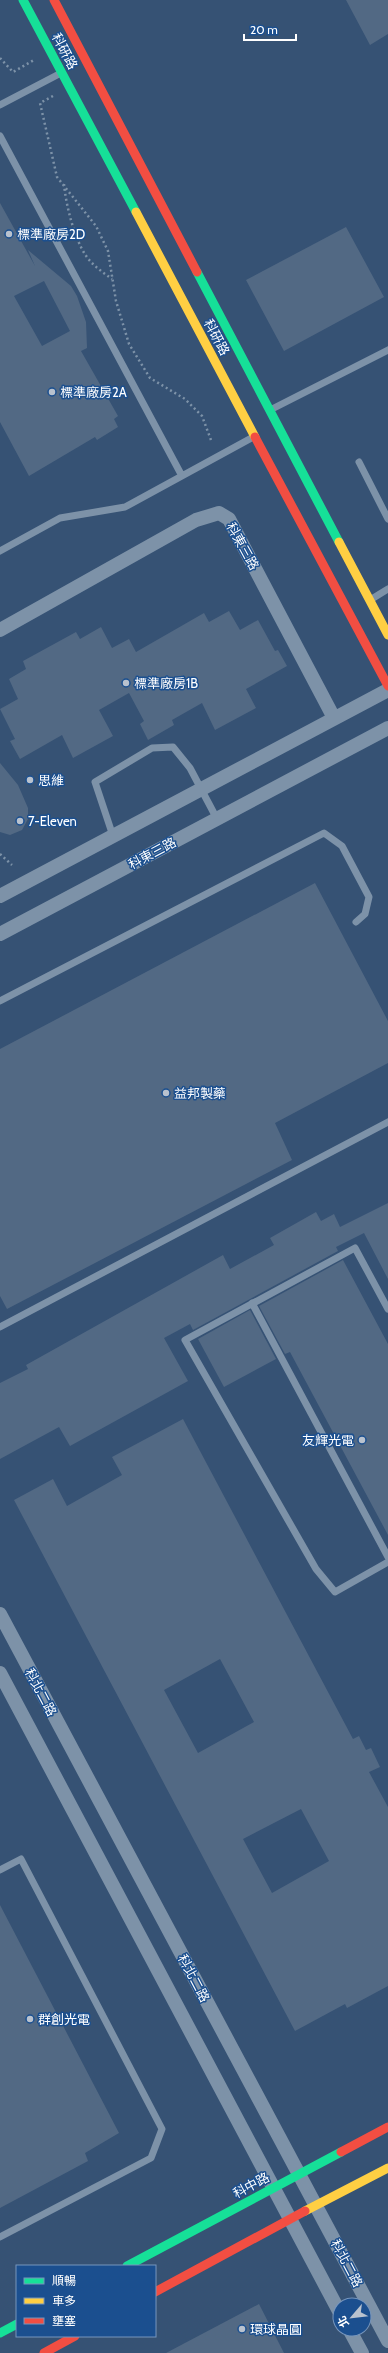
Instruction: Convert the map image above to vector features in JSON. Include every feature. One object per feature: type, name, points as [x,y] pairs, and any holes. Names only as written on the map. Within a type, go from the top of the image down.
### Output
[{"type":"street","name":"科研路","points":[[23,0],[388,686]]},
{"type":"street","name":"科研路","points":[[54,0],[388,635]]},
{"type":"street","name":"科東三路","points":[[0,630],[196,520],[219,513],[229,519],[334,718]]},
{"type":"street","points":[[0,896],[388,690]]},
{"type":"street","name":"科東三路","points":[[0,934],[388,728]]},
{"type":"street","name":"科北二路","points":[[0,1614],[388,2341]]},
{"type":"street","name":"科北二路","points":[[0,1673],[332,2298]]},
{"type":"street","name":"科中路","points":[[129,2265],[388,2127]]},
{"type":"street","points":[[156,2291],[289,2219],[388,2168]]},
{"type":"street","points":[[0,2333],[16,2325]]},
{"type":"street","points":[[44,2353],[74,2337]]},
{"type":"street","points":[[353,2337],[362,2353]]},
{"type":"lane","points":[[0,105],[61,72]]},
{"type":"lane","points":[[0,136],[182,476]]},
{"type":"lane","points":[[270,410],[388,350]]},
{"type":"lane","points":[[0,551],[60,518],[125,507],[255,436]]},
{"type":"lane","points":[[359,462],[388,519]]},
{"type":"lane","points":[[369,600],[388,590]]},
{"type":"lane","points":[[113,836],[95,782],[152,748],[173,747],[190,768],[202,788],[217,819]]},
{"type":"lane","points":[[0,1001],[324,833],[342,846],[369,897],[365,914],[356,922]]},
{"type":"lane","points":[[0,1326],[388,1122]]},
{"type":"lane","points":[[388,1309],[356,1248],[185,1340],[316,1569],[335,1592],[388,1562]]},
{"type":"lane","points":[[252,1304],[388,1557]]},
{"type":"lane","points":[[0,1870],[20,1859],[162,2129],[151,2158],[0,2237]]},
{"type":"path","points":[[0,58],[13,72],[34,60]]},
{"type":"path","points":[[53,95],[40,103],[57,177],[96,226],[108,251],[112,279],[129,344],[150,378],[185,399],[202,416],[211,440]]},
{"type":"path","points":[[64,184],[66,204],[73,229],[91,262],[112,279]]},
{"type":"path","points":[[0,854],[12,865]]},
{"type":"building","points":[[346,0],[388,0],[388,34],[370,45]]},
{"type":"building","name":"標準廠房2A","points":[[0,203],[35,266],[28,250],[71,286],[77,296],[86,322],[87,348],[81,351],[118,416],[114,419],[118,427],[97,440],[95,437],[29,476],[0,422]],"holes":[[[44,281],[70,331],[42,346],[14,296]]]},
{"type":"building","points":[[346,227],[384,297],[284,351],[246,280]]},
{"type":"building","name":"標準廠房1B","points":[[229,611],[240,630],[258,620],[275,651],[278,650],[287,666],[246,689],[256,708],[215,730],[202,703],[172,720],[174,725],[148,740],[140,724],[144,721],[129,693],[99,710],[113,736],[73,758],[62,735],[20,759],[10,741],[15,739],[0,709],[18,699],[9,679],[26,669],[23,661],[76,632],[80,639],[101,627],[112,648],[129,639],[136,652],[204,613],[209,622]]},
{"type":"building","points":[[0,763],[18,785],[28,808],[28,819],[22,830],[10,835],[0,832]]},
{"type":"building","name":"益邦製藥","points":[[315,883],[388,1021],[388,1063],[275,1123],[292,1160],[7,1309],[0,1296],[0,1049]]},
{"type":"building","points":[[388,1203],[388,1279],[364,1233],[336,1247],[338,1251],[193,1330],[190,1324],[164,1338],[188,1381],[70,1446],[59,1427],[0,1459],[0,1383],[28,1369],[26,1365],[223,1255],[230,1269],[274,1245],[270,1238],[316,1212],[321,1221],[334,1214],[340,1227]]},
{"type":"building","name":"友輝光電","points":[[343,1260],[388,1344],[388,1535],[290,1352],[285,1354],[259,1306]]},
{"type":"building","points":[[250,1310],[276,1359],[224,1387],[198,1339]]},
{"type":"building","points":[[183,1419],[353,1739],[359,1736],[366,1750],[371,1748],[380,1767],[369,1772],[388,1807],[388,1986],[347,2008],[345,2004],[295,2031],[14,1500],[53,1479],[67,1506],[122,1475],[112,1457]],"holes":[[[220,1659],[254,1722],[198,1753],[164,1690]],[[301,1809],[329,1861],[272,1893],[243,1839]]]},
{"type":"building","name":"群創光電","points":[[0,1905],[119,2133],[85,2153],[88,2161],[0,2208]]},
{"type":"building","name":"環球晶圓","points":[[259,2304],[284,2353],[166,2353]]},
{"type":"traffic: fast","points":[[23,0],[136,212]]},
{"type":"traffic: fast","points":[[197,272],[339,542]]},
{"type":"traffic: fast","points":[[129,2265],[341,2152]]},
{"type":"traffic: fast","points":[[0,2333],[16,2325]]},
{"type":"traffic: slow","points":[[136,212],[255,437]]},
{"type":"traffic: slow","points":[[339,542],[388,635]]},
{"type":"traffic: slow","points":[[305,2211],[388,2168]]},
{"type":"traffic: jam","points":[[54,0],[197,272]]},
{"type":"traffic: jam","points":[[255,437],[388,686]]},
{"type":"traffic: jam","points":[[341,2152],[388,2127]]},
{"type":"traffic: jam","points":[[156,2291],[305,2211]]},
{"type":"traffic: jam","points":[[44,2353],[73,2337]]},
{"type":"place","name":"標準廠房2D","points":[[9,234]]},
{"type":"place","name":"標準廠房2A","points":[[52,392]]},
{"type":"place","name":"標準廠房1B","points":[[126,683]]},
{"type":"place","name":"思維","points":[[30,780]]},
{"type":"place","name":"7-Eleven","points":[[20,821]]},
{"type":"place","name":"益邦製藥","points":[[166,1093]]},
{"type":"place","name":"友輝光電","points":[[362,1440]]},
{"type":"place","name":"群創光電","points":[[30,2019]]},
{"type":"place","name":"環球晶圓","points":[[242,2329]]}]
